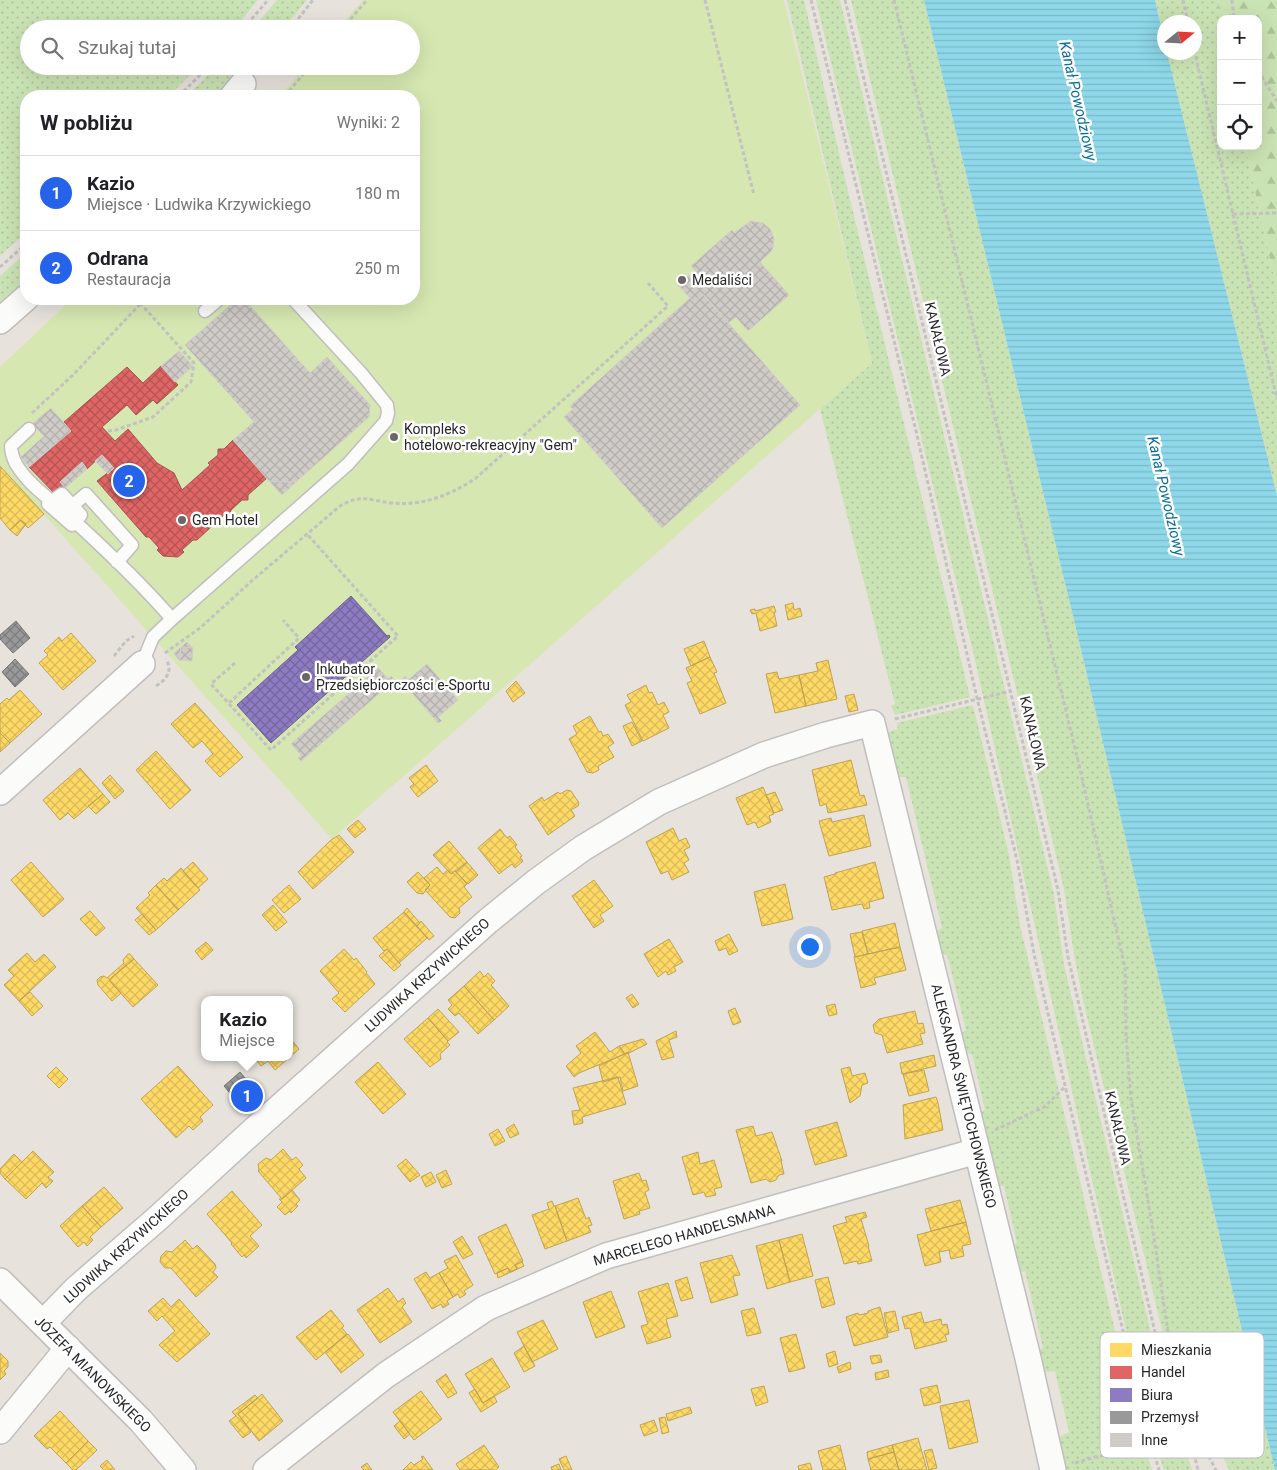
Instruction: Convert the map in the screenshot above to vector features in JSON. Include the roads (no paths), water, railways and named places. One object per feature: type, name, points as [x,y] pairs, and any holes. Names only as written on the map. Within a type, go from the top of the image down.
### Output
[{"type":"street","points":[[0,321],[20,303]]},
{"type":"street","points":[[0,792],[142,664]]},
{"type":"street","name":"ALEKSANDRA ŚWIĘTOCHOWSKIEGO","points":[[872,723],[1025,1349],[1061,1467]]},
{"type":"street","name":"LUDWIKA KRZYWICKIEGO","points":[[43,1323],[76,1289],[158,1218],[488,921],[536,882],[583,848],[659,802],[764,755],[826,735],[872,723]]},
{"type":"street","name":"MARCELEGO HANDELSMANA","points":[[266,1470],[386,1375],[486,1308],[606,1256],[975,1145]]},
{"type":"street","name":"JÓZEFA MIANOWSKIEGO","points":[[0,1281],[141,1421],[184,1470]]},
{"type":"street","points":[[0,1431],[68,1348]]},
{"type":"lane","points":[[205,311],[212,305]]},
{"type":"lane","points":[[142,664],[153,637],[348,464],[386,418],[387,405],[361,373],[299,305]]},
{"type":"lane","points":[[29,429],[11,446],[11,453],[17,465],[38,490],[52,501],[69,509],[75,521],[152,596],[172,619]]},
{"type":"lane","points":[[69,509],[86,494],[132,545],[117,562]]},
{"type":"lane","points":[[52,501],[48,504],[72,525],[75,521]]},
{"type":"water","name":"Kanał Powodziowy","points":[[924,0],[1155,0],[1158,15],[1157,60],[1169,60],[1277,496],[1277,1470],[1275,1470],[1264,1423],[1264,1332],[1242,1332],[1074,620]]},
{"type":"place","name":"Medaliści","points":[[682,280]]},
{"type":"place","name":"Kompleks hotelowo-rekreacyjny \"Gem\"","points":[[394,437]]},
{"type":"place","name":"Odrana","points":[[129,481]]},
{"type":"place","name":"Gem Hotel","points":[[182,520]]},
{"type":"place","name":"Inkubator Przedsiębiorczości e-Sportu","points":[[306,677]]},
{"type":"place","name":"Kazio","points":[[247,1096]]}]
